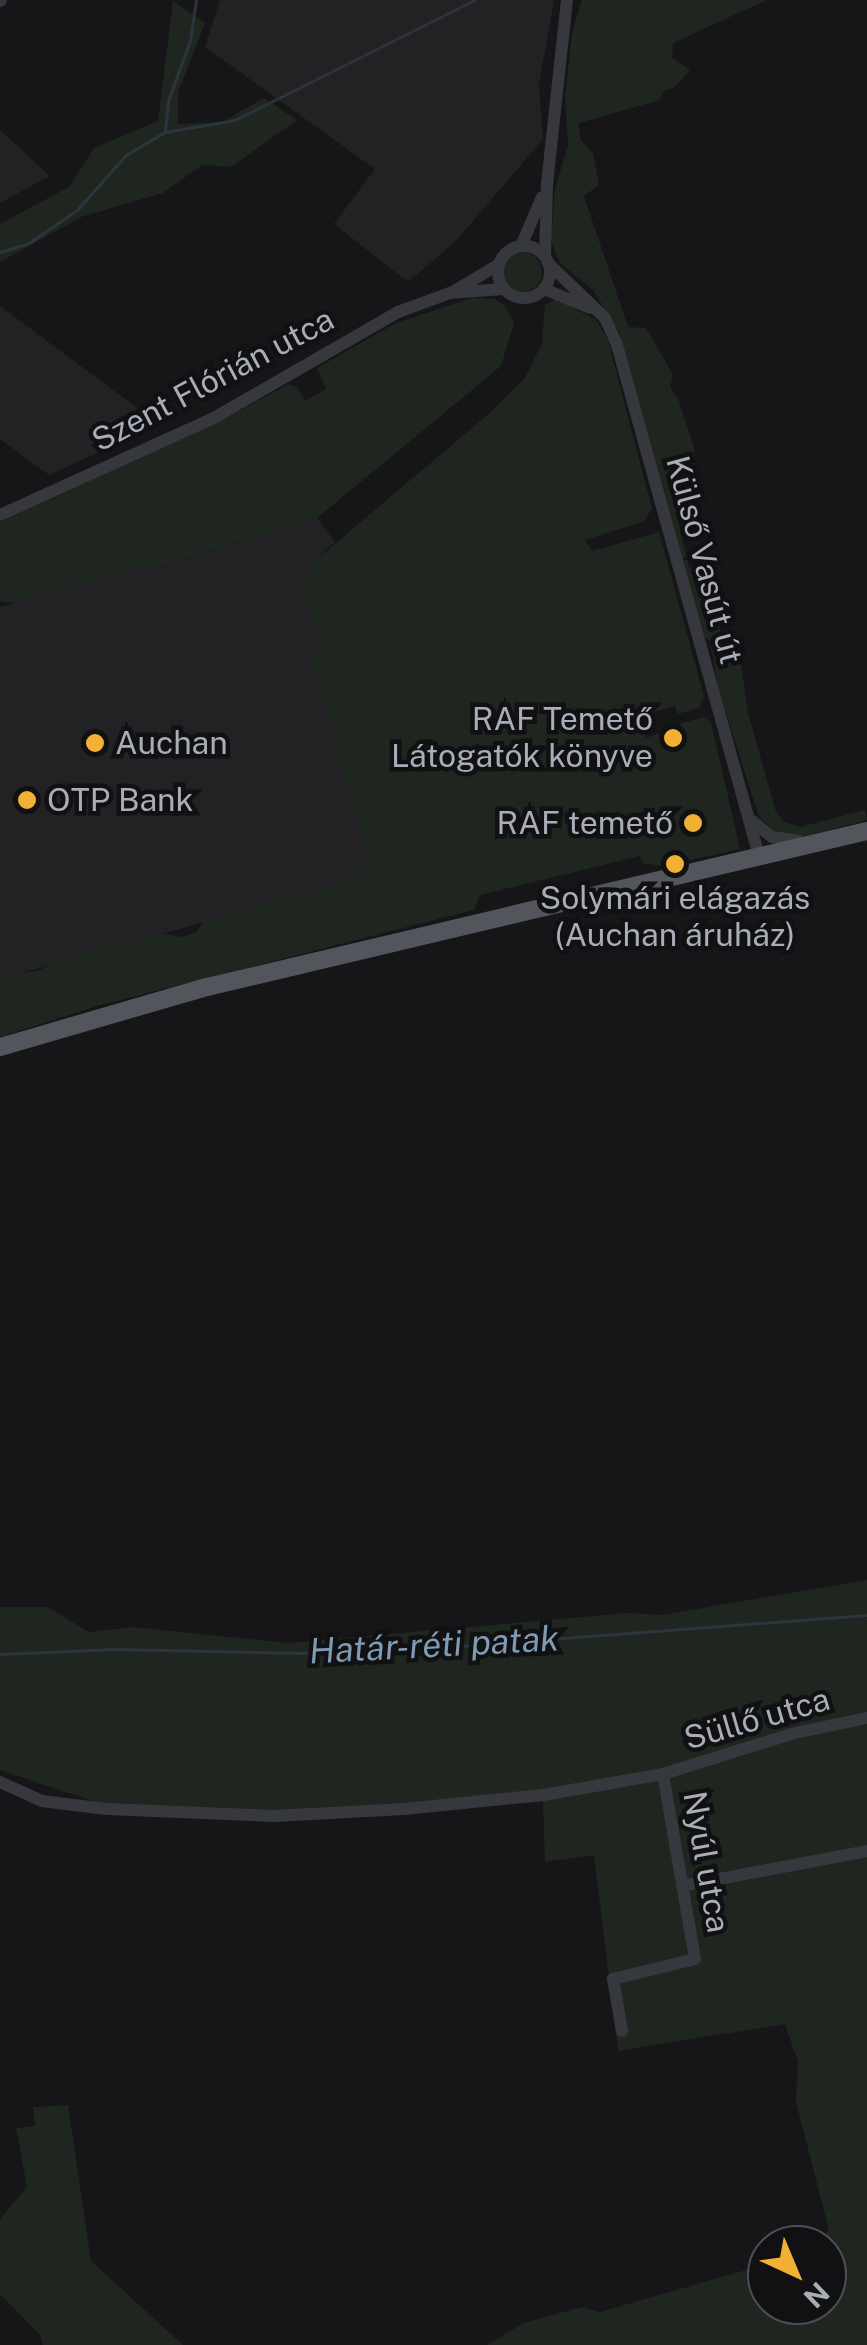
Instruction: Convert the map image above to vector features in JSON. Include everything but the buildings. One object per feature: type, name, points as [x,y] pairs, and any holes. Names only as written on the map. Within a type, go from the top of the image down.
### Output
[{"type":"main road","points":[[0,1047],[225,982],[867,831]]},
{"type":"street","points":[[544,290],[549,280],[547,184],[568,0]]},
{"type":"street","points":[[547,184],[522,246],[506,252],[498,265],[503,289],[524,298],[544,290],[578,300],[604,318]]},
{"type":"street","points":[[522,246],[546,260]]},
{"type":"street","name":"Külső Vasút út","points":[[546,260],[604,318],[618,345],[760,856]]},
{"type":"street","name":"Szent Flórián utca","points":[[0,516],[212,419],[398,312],[450,293],[498,265]]},
{"type":"street","name":"Szent Flórián utca","points":[[450,293],[503,289]]},
{"type":"street","points":[[749,818],[778,840],[826,840]]},
{"type":"street","name":"Süllő utca","points":[[0,1782],[42,1801],[107,1809],[276,1816],[543,1795],[663,1774],[795,1733],[867,1718]]},
{"type":"street","name":"Nyúl utca","points":[[622,2031],[614,1979],[695,1960],[663,1774]]},
{"type":"street","points":[[682,1886],[867,1851]]},
{"type":"shaded area","points":[[220,0],[554,0],[539,85],[543,139],[455,242],[408,282],[334,224],[375,169],[205,47]]},
{"type":"shaded area","points":[[582,0],[767,0],[673,43],[672,58],[690,70],[674,88],[664,90],[660,100],[579,123],[580,139],[593,153],[599,185],[584,196],[628,327],[646,328],[673,375],[670,387],[678,398],[694,448],[695,474],[686,484],[689,503],[676,513],[689,567],[701,566],[720,630],[730,650],[740,657],[748,713],[776,812],[785,822],[800,827],[865,810],[867,820],[802,837],[775,832],[759,817],[719,691],[710,641],[701,634],[619,332],[593,290],[560,263],[551,241],[555,189],[568,146],[565,98],[572,33]]},
{"type":"shaded area","points":[[173,1],[205,23],[178,92],[178,124],[222,122],[264,98],[297,120],[231,167],[202,165],[163,193],[81,217],[0,262],[0,224],[69,187],[94,148],[158,121]]},
{"type":"shaded area","points":[[0,130],[50,176],[0,203]]},
{"type":"shaded area","points":[[522,252],[536,258],[542,272],[536,286],[522,292],[508,286],[502,272],[508,258]]},
{"type":"shaded area","points":[[472,298],[495,299],[505,306],[514,323],[501,366],[317,518],[148,570],[145,565],[16,603],[0,602],[0,522],[216,423],[289,384],[297,387],[305,401],[326,389],[317,368],[396,323]]},
{"type":"shaded area","points":[[557,299],[596,320],[608,340],[652,509],[644,521],[585,540],[592,551],[659,532],[704,696],[699,708],[678,714],[675,706],[640,716],[646,738],[661,733],[671,738],[680,724],[703,717],[711,722],[740,849],[662,866],[643,863],[640,856],[480,895],[474,910],[97,1006],[0,1037],[0,977],[40,970],[59,959],[162,933],[182,937],[196,932],[204,921],[346,881],[368,862],[310,651],[318,647],[303,590],[311,564],[492,411],[525,378],[542,343],[545,305]]},
{"type":"shaded area","points":[[0,306],[156,422],[154,427],[49,475],[0,439]]},
{"type":"shaded area","points":[[317,518],[335,542],[311,564],[319,647],[310,651],[373,860],[349,882],[0,979],[0,607],[145,565],[149,570]]},
{"type":"shaded area","points":[[867,1580],[867,2345],[487,2345],[524,2323],[582,2307],[600,2312],[747,2270],[747,2325],[847,2325],[847,2225],[828,2225],[796,2102],[798,2062],[785,2024],[618,2051],[594,1855],[545,1862],[543,1802],[313,1816],[105,1805],[0,1770],[0,1607],[48,1607],[89,1632],[132,1627],[288,1643],[628,1613],[662,1615]]},
{"type":"shaded area","points":[[68,2105],[91,2261],[183,2345],[43,2345],[40,2335],[0,2294],[0,2219],[27,2187],[16,2128],[35,2126],[33,2107]]},
{"type":"waterway","points":[[165,132],[168,101],[190,41],[196,0]]},
{"type":"waterway","points":[[0,252],[29,243],[77,210],[126,155],[165,132],[235,120],[475,0]]},
{"type":"waterway","name":"Határ-réti patak","points":[[0,1654],[115,1649],[354,1654],[867,1615]]},
{"type":"place","name":"RAF Temető Látogatók könyve","points":[[673,738]]},
{"type":"place","name":"Auchan","points":[[95,743]]},
{"type":"place","name":"OTP Bank","points":[[27,800]]},
{"type":"place","name":"RAF temető","points":[[693,823]]},
{"type":"place","name":"Solymári elágazás (Auchan áruház)","points":[[675,864]]}]
